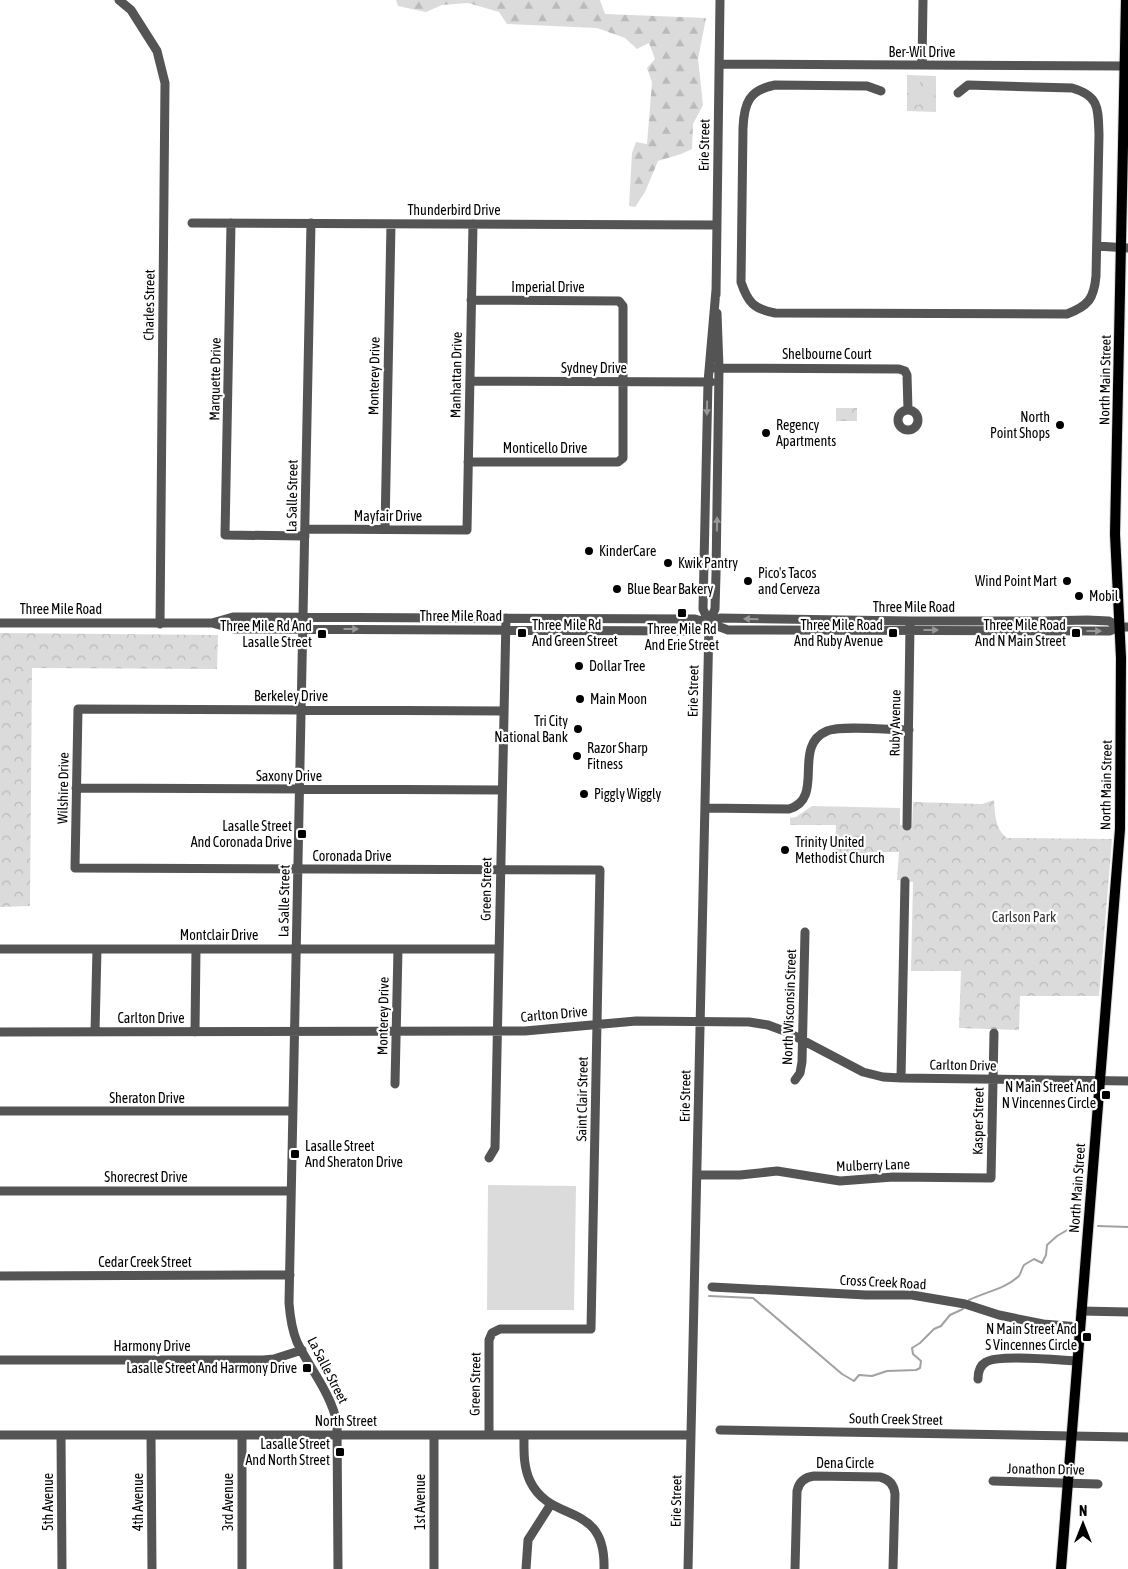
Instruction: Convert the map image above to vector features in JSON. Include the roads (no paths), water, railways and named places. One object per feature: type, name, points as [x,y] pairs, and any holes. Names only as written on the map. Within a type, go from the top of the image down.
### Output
[{"type":"main road","name":"North Main Street","points":[[1061,1569],[1099,1081],[1124,829],[1121,658],[1124,627],[1115,534],[1124,248],[1126,0]]},
{"type":"street","name":"Charles Street","points":[[120,0],[132,10],[157,51],[165,83],[160,624]]},
{"type":"street","name":"Erie Street","points":[[688,1569],[709,623],[715,609],[717,549],[719,368],[716,225],[720,0]]},
{"type":"street","points":[[922,65],[923,0]]},
{"type":"street","name":"Ber-Wil Drive","points":[[719,64],[1125,66]]},
{"type":"street","points":[[881,91],[867,86],[775,85],[762,88],[749,98],[744,112],[743,128],[742,282],[750,302],[761,310],[775,313],[1067,314],[1078,310],[1089,301],[1095,291],[1097,246],[1099,117],[1095,102],[1086,92],[1072,88],[968,86],[958,93]]},
{"type":"street","name":"Thunderbird Drive","points":[[192,223],[716,225]]},
{"type":"street","name":"Marquette Drive","points":[[226,535],[231,223]]},
{"type":"street","name":"La Salle Street","points":[[311,224],[290,1315],[294,1333],[335,1413],[338,1435],[338,1569]]},
{"type":"street","name":"Monterey Drive","points":[[385,530],[391,224]]},
{"type":"street","name":"Manhattan Drive","points":[[467,526],[473,224]]},
{"type":"street","points":[[1097,246],[1124,248]]},
{"type":"street","name":"Erie Street","points":[[709,623],[703,609],[705,493],[708,368],[716,290]]},
{"type":"street","name":"Imperial Drive","points":[[471,300],[619,301],[623,305],[623,382]]},
{"type":"street","name":"Shelbourne Court","points":[[708,368],[899,369],[905,371],[907,375],[908,410]]},
{"type":"street","name":"Sydney Drive","points":[[470,381],[719,382]]},
{"type":"street","name":"Monticello Drive","points":[[468,462],[618,462],[623,458],[623,382]]},
{"type":"street","points":[[705,493],[717,493]]},
{"type":"street","name":"Mayfair Drive","points":[[226,535],[385,530],[467,530],[467,526]]},
{"type":"street","points":[[704,549],[717,549]]},
{"type":"street","name":"Three Mile Road","points":[[0,623],[212,623],[233,617],[695,619],[728,630],[910,625],[1110,631],[1124,627]]},
{"type":"street","name":"Green Street","points":[[488,1158],[495,1148],[506,618]]},
{"type":"street","name":"Three Mile Road","points":[[212,623],[234,629],[695,631],[709,623]]},
{"type":"street","name":"Ruby Avenue","points":[[906,826],[910,625]]},
{"type":"street","name":"Berkeley Drive","points":[[78,709],[504,711]]},
{"type":"street","name":"Wilshire Drive","points":[[75,868],[78,709]]},
{"type":"street","points":[[705,808],[795,807],[804,800],[806,795],[810,751],[813,744],[822,734],[840,729],[909,730]]},
{"type":"street","name":"Saxony Drive","points":[[76,788],[502,790]]},
{"type":"street","name":"Coronada Drive","points":[[75,868],[600,870]]},
{"type":"street","name":"Saint Clair Street","points":[[492,1334],[500,1329],[591,1329],[600,870]]},
{"type":"street","points":[[901,1078],[905,881]]},
{"type":"street","name":"North Wisconsin Street","points":[[795,1080],[800,1073],[805,932]]},
{"type":"street","name":"Montclair Drive","points":[[0,949],[499,949]]},
{"type":"street","points":[[95,1032],[96,949]]},
{"type":"street","points":[[195,1032],[196,949]]},
{"type":"street","name":"Monterey Drive","points":[[395,1084],[398,949]]},
{"type":"street","name":"Carlton Drive","points":[[0,1032],[497,1031],[544,1030],[636,1021],[759,1023],[778,1028],[863,1072],[883,1077],[1128,1081]]},
{"type":"street","name":"Kasper Street","points":[[992,1178],[994,1033]]},
{"type":"street","name":"Sheraton Drive","points":[[0,1111],[293,1111]]},
{"type":"street","name":"Mulberry Lane","points":[[697,1175],[740,1175],[777,1171],[840,1181],[893,1177],[992,1178]]},
{"type":"street","name":"Shorecrest Drive","points":[[0,1191],[291,1191]]},
{"type":"street","name":"Cedar Creek Street","points":[[0,1276],[290,1275]]},
{"type":"street","name":"Cross Creek Road","points":[[712,1287],[912,1295],[965,1304],[999,1315],[1043,1324],[1079,1327]]},
{"type":"street","points":[[1081,1311],[1128,1312]]},
{"type":"street","name":"Green Street","points":[[488,1434],[490,1340],[492,1334]]},
{"type":"street","name":"Harmony Drive","points":[[0,1360],[262,1360],[274,1359],[302,1350]]},
{"type":"street","points":[[978,1380],[982,1365],[994,1359],[1077,1361]]},
{"type":"street","name":"South Creek Street","points":[[720,1430],[1071,1435]]},
{"type":"street","name":"North Street","points":[[0,1435],[691,1435]]},
{"type":"street","name":"5th Avenue","points":[[61,1435],[62,1569]]},
{"type":"street","name":"4th Avenue","points":[[152,1435],[152,1569]]},
{"type":"street","name":"3rd Avenue","points":[[242,1435],[242,1569]]},
{"type":"street","name":"1st Avenue","points":[[434,1435],[434,1569]]},
{"type":"street","points":[[524,1435],[525,1465],[530,1480],[538,1493],[551,1504],[578,1516],[596,1532],[603,1548],[604,1569]]},
{"type":"street","points":[[1071,1435],[1128,1437]]},
{"type":"street","name":"Dena Circle","points":[[795,1569],[797,1491],[801,1481],[814,1476],[880,1477],[889,1481],[895,1494],[893,1569]]},
{"type":"street","name":"Jonathon Drive","points":[[993,1481],[1098,1484]]},
{"type":"street","points":[[526,1569],[528,1540],[551,1504]]},
{"type":"waterway","points":[[969,1300],[1013,1280],[1019,1276],[1024,1265],[1034,1259],[1042,1263],[1046,1255],[1047,1245],[1057,1236],[1076,1225]]},
{"type":"waterway","points":[[1098,1226],[1128,1227]]},
{"type":"waterway","points":[[709,1296],[753,1298],[842,1374],[854,1381],[859,1375],[872,1376],[887,1371],[916,1370],[920,1368],[921,1361],[913,1354],[912,1348],[934,1329],[941,1326],[950,1315],[963,1309]]},
{"type":"place","name":"North Point Shops","points":[[1060,425]]},
{"type":"place","name":"Regency Apartments","points":[[766,433]]},
{"type":"place","name":"KinderCare","points":[[589,551]]},
{"type":"place","name":"Kwik Pantry","points":[[668,563]]},
{"type":"place","name":"Pico's Tacos and Cerveza","points":[[748,581]]},
{"type":"place","name":"Wind Point Mart","points":[[1067,581]]},
{"type":"place","name":"Blue Bear Bakery","points":[[617,589]]},
{"type":"place","name":"Mobil","points":[[1079,596]]},
{"type":"place","name":"Three Mile Rd And Erie Street","points":[[682,613]]},
{"type":"place","name":"Three Mile Rd And Green Street","points":[[522,633]]},
{"type":"place","name":"Three Mile Road And Ruby Avenue","points":[[893,633]]},
{"type":"place","name":"Three Mile Road And N Main Street","points":[[1076,633]]},
{"type":"place","name":"Three Mile Rd And Lasalle Street","points":[[322,634]]},
{"type":"place","name":"Dollar Tree","points":[[579,666]]},
{"type":"place","name":"Main Moon","points":[[580,699]]},
{"type":"place","name":"Tri City National Bank","points":[[578,729]]},
{"type":"place","name":"Razor Sharp Fitness","points":[[577,756]]},
{"type":"place","name":"Piggly Wiggly","points":[[584,794]]},
{"type":"place","name":"Lasalle Street And Coronada Drive","points":[[302,834]]},
{"type":"place","name":"Trinity United Methodist Church","points":[[785,850]]},
{"type":"place","name":"N Main Street And N Vincennes Circle","points":[[1106,1095]]},
{"type":"place","name":"Lasalle Street And Sheraton Drive","points":[[295,1154]]},
{"type":"place","name":"N Main Street And S Vincennes Circle","points":[[1087,1337]]},
{"type":"place","name":"Lasalle Street And Harmony Drive","points":[[307,1368]]},
{"type":"place","name":"Lasalle Street And North Street","points":[[340,1452]]},
{"type":"park label","name":"Carlson Park","points":[[1024,917]]}]
